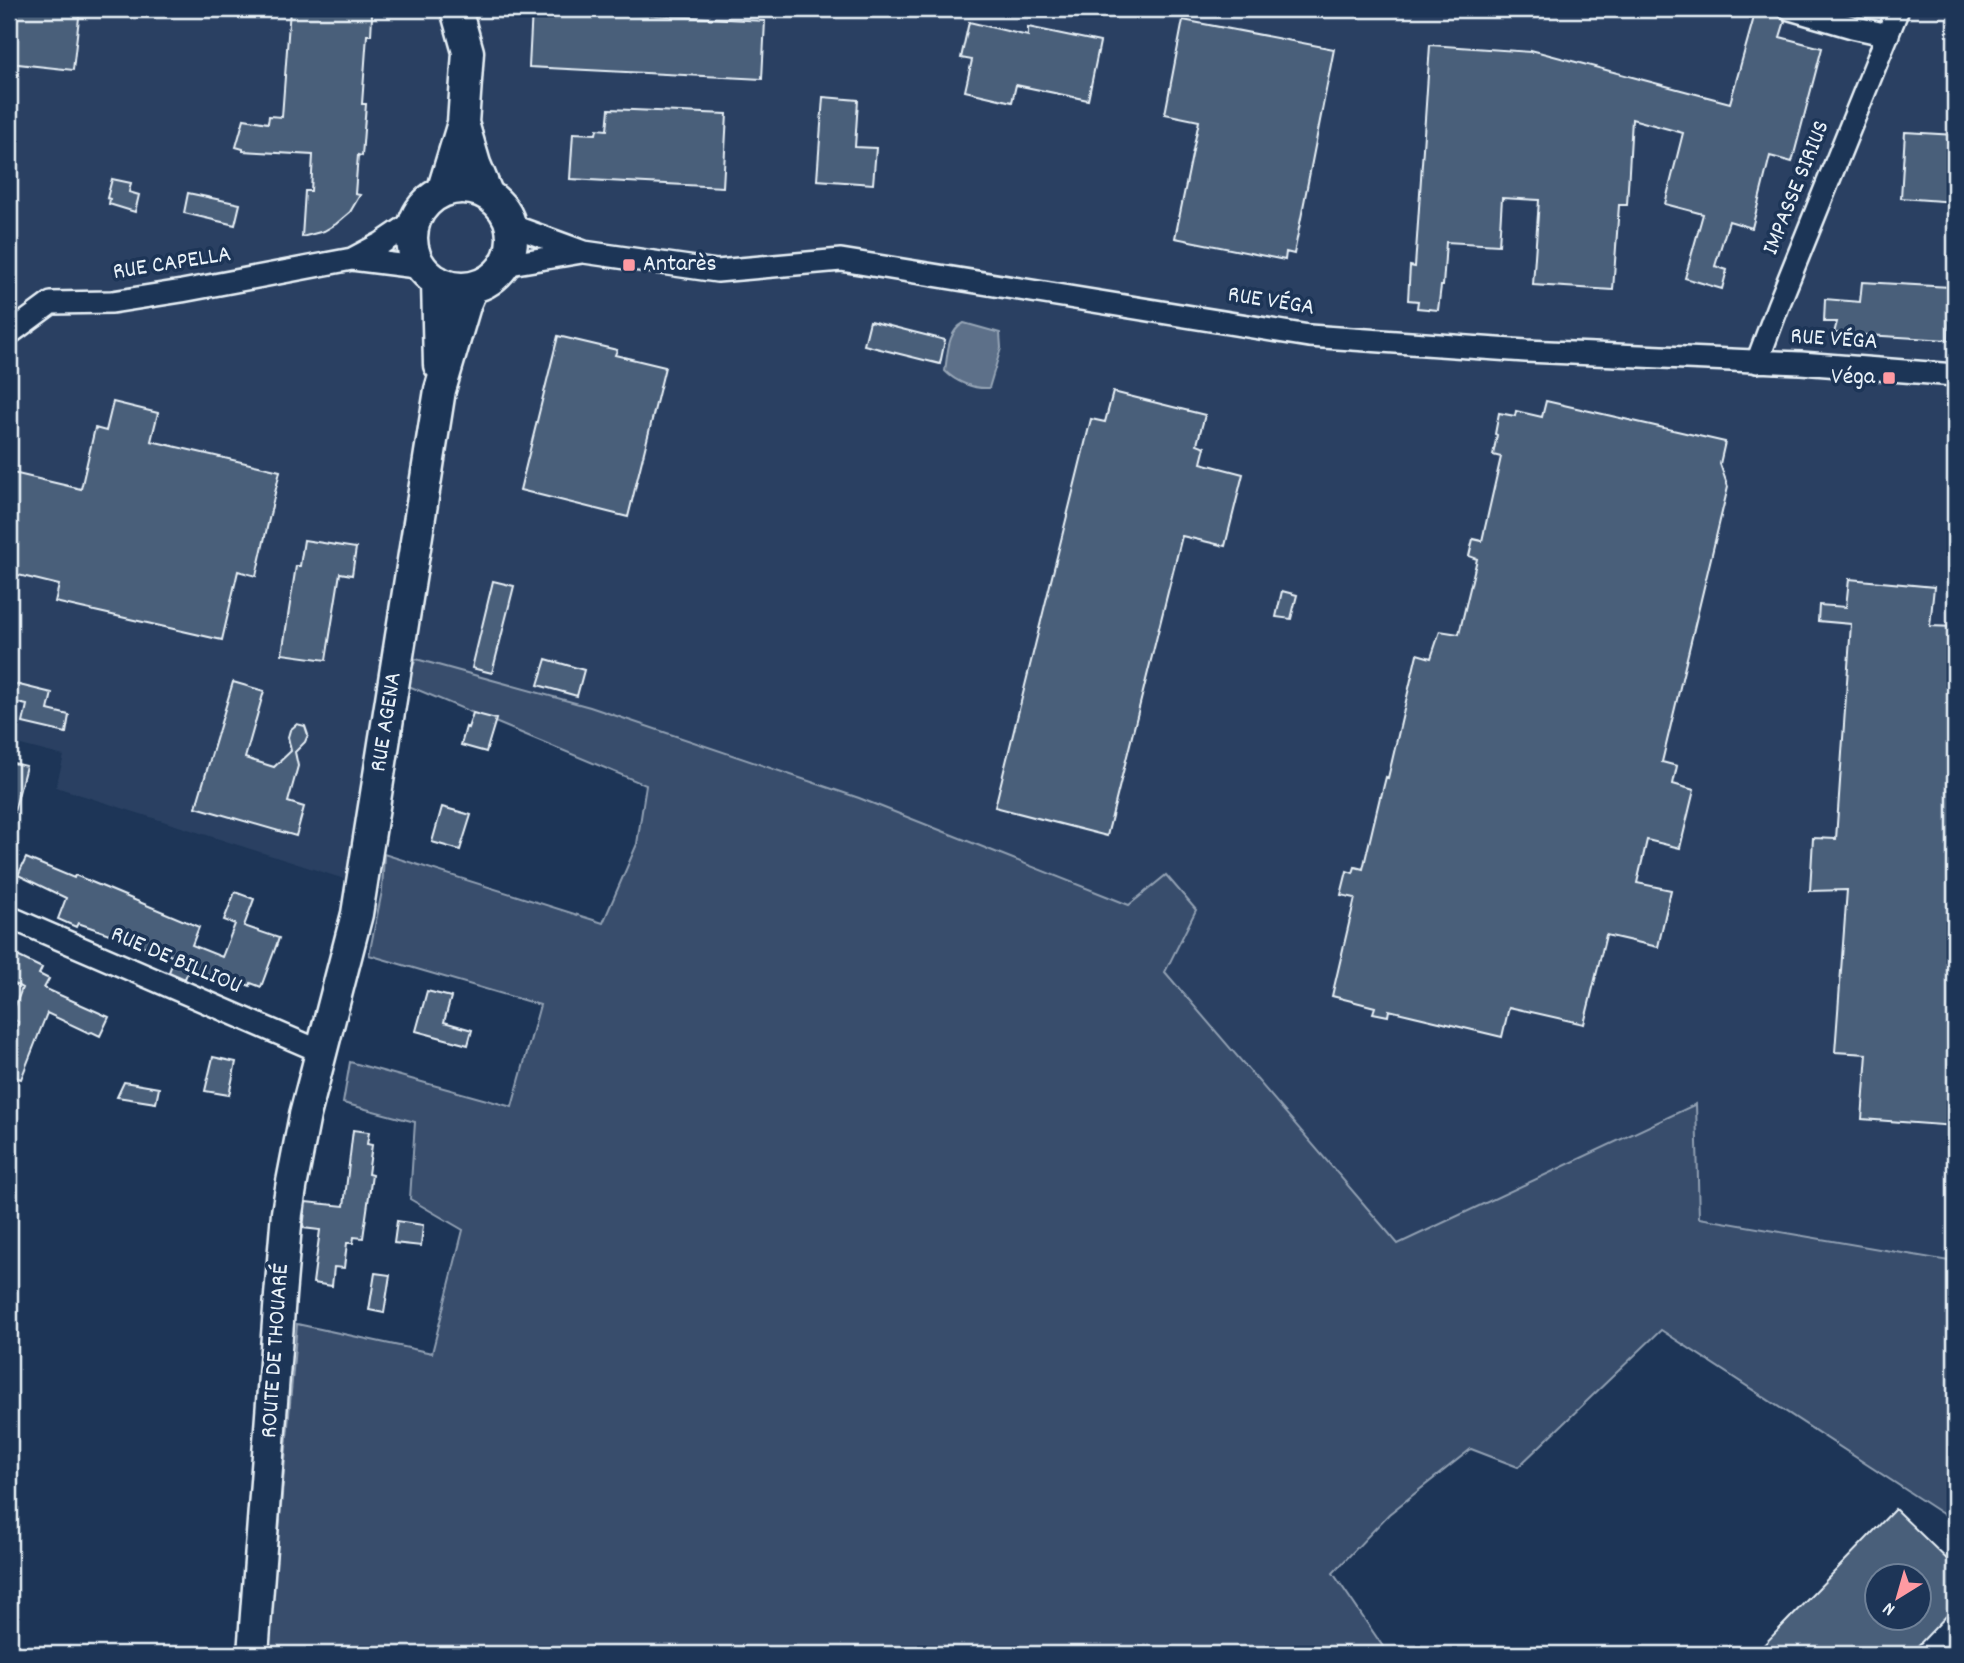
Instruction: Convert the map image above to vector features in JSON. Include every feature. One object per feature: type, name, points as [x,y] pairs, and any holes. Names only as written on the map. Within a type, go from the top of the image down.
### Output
[{"type":"main road","points":[[442,192],[463,123],[468,52],[456,9]]},
{"type":"main road","points":[[463,123],[487,193],[504,211],[512,240],[504,265],[498,273],[472,288],[453,288],[430,275],[416,254],[413,238],[416,220],[431,199],[442,192],[465,187],[487,193]]},
{"type":"main road","name":"RUE AGENA","points":[[430,275],[440,390]]},
{"type":"main road","name":"RUE AGENA","points":[[322,1052],[357,914],[440,390],[472,288]]},
{"type":"main road","name":"ROUTE DE THOUARÉ","points":[[253,1654],[287,1213],[305,1115],[322,1052]]},
{"type":"street","points":[[1790,9],[1888,35]]},
{"type":"street","name":"IMPASSE SIRIUS","points":[[1757,362],[1898,9]]},
{"type":"street","name":"RUE CAPELLA","points":[[9,334],[51,303],[112,302],[352,259],[416,220]]},
{"type":"street","name":"RUE VÉGA","points":[[510,225],[584,252],[717,271],[841,260],[1309,336],[1526,351],[1801,363],[1955,375]]},
{"type":"street","name":"RUE VÉGA","points":[[504,265],[584,252]]},
{"type":"street","name":"RUE CAPELLA","points":[[352,259],[430,275]]},
{"type":"street","name":"RUE DE BILLIOU","points":[[9,917],[322,1052]]},
{"type":"shaded area","points":[[9,9],[1955,9],[1955,1262],[1698,1218],[1695,1105],[1398,1244],[1165,972],[1196,910],[1166,876],[1130,906],[859,798],[590,707],[416,659],[406,685],[384,854],[382,891],[56,787],[64,756],[9,742]]},
{"type":"shaded area","points":[[964,323],[1000,333],[1001,348],[989,388],[965,384],[945,371],[951,337]]},
{"type":"shaded area","points":[[416,659],[590,707],[859,798],[1129,905],[1166,875],[1196,910],[1165,972],[1398,1244],[1696,1104],[1699,1218],[1955,1262],[1955,1522],[1661,1330],[1518,1467],[1471,1449],[1389,1514],[1333,1573],[1388,1654],[268,1654],[297,1324],[432,1353],[463,1230],[410,1199],[415,1122],[343,1103],[350,1062],[512,1107],[540,1005],[369,955],[382,891],[384,854],[603,923],[637,844],[646,785],[406,685]]},
{"type":"building","points":[[9,9],[80,9],[73,70],[9,63]]},
{"type":"building","points":[[290,9],[371,9],[372,17],[371,35],[367,35],[362,104],[366,104],[362,156],[358,155],[355,194],[360,195],[350,212],[336,224],[324,231],[302,237],[305,191],[311,191],[313,155],[243,151],[236,147],[244,119],[268,123],[269,116],[282,117]]},
{"type":"building","points":[[532,9],[765,21],[762,79],[529,67]]},
{"type":"building","points":[[1756,10],[1779,16],[1785,21],[1780,37],[1822,48],[1792,162],[1770,156],[1752,228],[1729,221],[1715,266],[1727,270],[1722,289],[1685,278],[1703,214],[1665,204],[1683,133],[1632,119],[1627,205],[1619,205],[1613,290],[1533,285],[1539,200],[1502,198],[1499,245],[1446,242],[1443,286],[1438,310],[1417,308],[1418,301],[1408,300],[1410,266],[1415,267],[1430,45],[1531,50],[1730,103]]},
{"type":"building","points":[[1183,20],[1334,49],[1294,254],[1286,252],[1285,260],[1175,238],[1199,121],[1165,114]]},
{"type":"building","points":[[969,22],[1028,36],[1028,27],[1100,42],[1088,100],[1016,85],[1012,102],[965,91],[972,60],[961,58]]},
{"type":"building","points":[[823,97],[858,100],[855,147],[876,148],[873,184],[817,180]]},
{"type":"building","points":[[609,109],[727,114],[723,187],[570,179],[573,133],[596,134],[597,129],[607,130]]},
{"type":"building","points":[[1905,132],[1955,135],[1955,202],[1901,198]]},
{"type":"building","points":[[112,179],[131,183],[129,192],[139,195],[135,212],[109,204],[110,199],[107,198]]},
{"type":"building","points":[[188,193],[240,204],[235,225],[184,213]]},
{"type":"building","points":[[1862,282],[1950,287],[1948,340],[1834,333],[1837,322],[1824,322],[1825,299],[1860,302]]},
{"type":"building","points":[[870,321],[945,340],[940,364],[864,345]]},
{"type":"building","points":[[558,336],[617,350],[615,355],[665,367],[628,517],[520,490]]},
{"type":"building","points":[[1113,392],[1205,415],[1197,444],[1205,447],[1201,463],[1243,474],[1225,546],[1182,536],[1107,836],[995,807],[1091,419],[1105,422]]},
{"type":"building","points":[[1546,401],[1725,442],[1720,464],[1728,487],[1662,762],[1677,766],[1673,784],[1694,790],[1680,848],[1647,840],[1637,883],[1671,890],[1658,947],[1606,935],[1584,1024],[1509,1007],[1502,1037],[1389,1010],[1388,1016],[1373,1013],[1375,1007],[1332,996],[1355,898],[1341,895],[1347,871],[1353,873],[1355,867],[1363,869],[1417,654],[1431,658],[1440,631],[1459,634],[1477,559],[1469,556],[1473,539],[1482,541],[1501,457],[1493,455],[1499,413],[1515,416],[1516,411],[1542,417]]},
{"type":"building","points":[[113,402],[158,413],[151,441],[280,471],[256,576],[238,571],[222,640],[55,602],[59,585],[10,573],[14,557],[9,556],[9,472],[81,489],[95,428],[106,431]]},
{"type":"building","points":[[304,540],[356,548],[352,575],[340,573],[326,660],[282,654],[296,566],[300,566]]},
{"type":"building","points":[[1849,579],[1934,587],[1930,626],[1955,627],[1955,1126],[1862,1119],[1867,1054],[1835,1052],[1847,890],[1810,891],[1813,838],[1836,839],[1851,624],[1818,621],[1819,605],[1846,607]]},
{"type":"building","points":[[493,581],[514,586],[492,673],[472,668]]},
{"type":"building","points":[[1282,591],[1297,595],[1291,619],[1276,617]]},
{"type":"building","points":[[546,659],[584,670],[577,696],[538,685]]},
{"type":"building","points":[[233,682],[264,691],[245,758],[274,767],[291,751],[288,737],[290,730],[297,724],[305,726],[308,735],[295,752],[298,766],[288,802],[304,807],[296,836],[196,807]]},
{"type":"building","points":[[11,683],[52,693],[48,710],[69,715],[66,733],[23,723],[27,705],[9,701]]},
{"type":"building","points":[[473,713],[496,719],[486,752],[461,745]]},
{"type":"building","points":[[9,762],[26,766],[14,812],[9,811]]},
{"type":"building","points":[[442,807],[471,815],[460,850],[432,842]]},
{"type":"building","points":[[26,858],[74,878],[75,875],[199,927],[192,945],[222,957],[235,924],[224,920],[235,892],[254,899],[244,926],[279,938],[261,987],[251,983],[250,986],[228,977],[226,982],[189,968],[185,979],[169,972],[175,957],[78,923],[76,927],[58,919],[66,898],[18,875]]},
{"type":"building","points":[[9,952],[42,968],[39,974],[49,979],[44,988],[109,1017],[100,1036],[47,1013],[21,1079],[9,1075],[9,1046],[18,1022],[11,1017],[22,988],[9,981]]},
{"type":"building","points":[[427,991],[451,997],[444,1022],[472,1030],[468,1045],[416,1031]]},
{"type":"building","points":[[213,1057],[236,1062],[229,1095],[205,1091]]},
{"type":"building","points":[[124,1082],[159,1088],[156,1103],[117,1097]]},
{"type":"building","points":[[353,1130],[369,1132],[367,1144],[372,1145],[368,1174],[372,1175],[363,1238],[354,1237],[353,1243],[347,1243],[344,1268],[334,1267],[332,1286],[313,1283],[320,1230],[303,1228],[306,1202],[344,1206]]},
{"type":"building","points":[[397,1221],[423,1225],[421,1246],[394,1243]]},
{"type":"building","points":[[375,1273],[390,1275],[384,1313],[369,1310]]},
{"type":"building","points":[[1895,1509],[1955,1567],[1955,1607],[1932,1631],[1932,1562],[1862,1562],[1862,1632],[1931,1632],[1910,1654],[1755,1654]]},
{"type":"place","name":"Antarès","points":[[629,265]]},
{"type":"place","name":"Véga","points":[[1889,378]]}]
